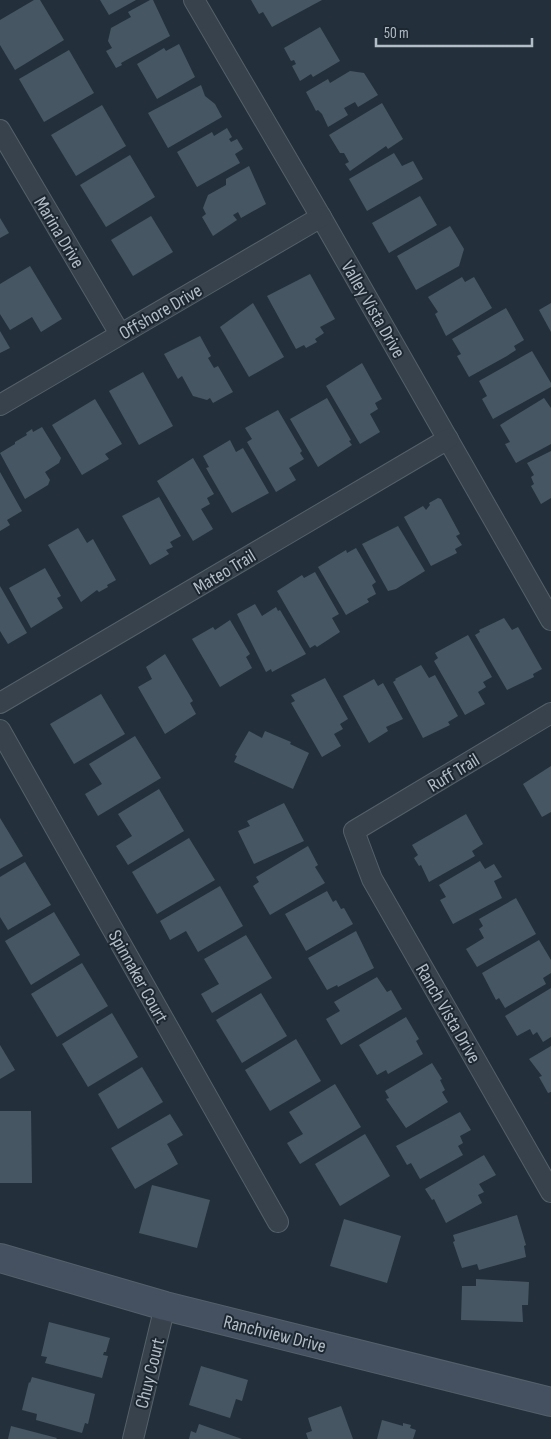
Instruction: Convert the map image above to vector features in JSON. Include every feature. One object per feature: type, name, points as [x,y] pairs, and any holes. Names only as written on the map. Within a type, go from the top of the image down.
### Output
[{"type":"street","name":"Valley Vista Drive","points":[[194,0],[321,217],[551,620]]},
{"type":"street","name":"Marina Drive","points":[[0,130],[120,334]]},
{"type":"street","name":"Offshore Drive","points":[[0,405],[321,217]]},
{"type":"street","name":"Mateo Trail","points":[[0,703],[448,439]]},
{"type":"street","name":"Ruff Trail","points":[[354,831],[551,713]]},
{"type":"street","name":"Spinnaker Court","points":[[0,730],[278,1222]]},
{"type":"street","name":"Ranch Vista Drive","points":[[354,831],[372,879],[551,1192]]},
{"type":"street","name":"Ranchview Drive","points":[[0,1258],[166,1306],[551,1402]]},
{"type":"street","name":"Chuy Court","points":[[133,1439],[166,1306]]},
{"type":"building","points":[[34,0],[40,0],[64,40],[15,70],[0,45],[0,20]]},
{"type":"building","points":[[100,0],[136,0],[109,15]]},
{"type":"building","points":[[153,0],[170,36],[121,63],[122,65],[116,68],[106,51],[112,48],[108,41],[111,28],[131,17],[128,12]]},
{"type":"building","points":[[251,0],[322,0],[272,27],[263,12],[259,14]]},
{"type":"building","points":[[320,27],[340,61],[313,77],[311,74],[300,81],[292,66],[296,64],[294,60],[291,61],[284,48]]},
{"type":"building","points":[[179,44],[195,77],[157,99],[137,64],[164,48],[166,51]]},
{"type":"building","points":[[69,50],[94,93],[44,122],[19,79]]},
{"type":"building","points":[[350,71],[364,73],[378,95],[358,107],[355,102],[344,108],[348,115],[328,127],[322,114],[318,110],[316,111],[306,92],[328,79],[330,83]]},
{"type":"building","points":[[201,85],[205,96],[215,104],[222,117],[168,148],[148,113]]},
{"type":"building","points":[[382,103],[403,139],[388,149],[386,146],[350,171],[345,164],[349,162],[344,153],[340,153],[329,135]]},
{"type":"building","points":[[102,105],[126,146],[76,176],[51,135]]},
{"type":"building","points":[[227,128],[232,137],[229,139],[231,142],[237,139],[243,149],[235,154],[240,163],[197,187],[177,152],[212,132],[214,136]]},
{"type":"building","points":[[394,153],[402,166],[413,161],[423,179],[367,211],[349,179]]},
{"type":"building","points":[[130,155],[155,197],[106,227],[80,185]]},
{"type":"building","points":[[249,166],[266,204],[241,218],[238,212],[233,215],[237,220],[213,236],[202,217],[206,214],[203,208],[208,195],[226,185],[226,179]]},
{"type":"building","points":[[420,196],[437,225],[389,253],[372,223]]},
{"type":"building","points":[[151,216],[173,252],[133,276],[111,240]]},
{"type":"building","points":[[0,218],[9,233],[0,238]]},
{"type":"building","points":[[450,226],[464,249],[459,266],[416,290],[397,256]]},
{"type":"building","points":[[30,266],[62,319],[41,332],[32,317],[10,330],[0,314],[0,284]]},
{"type":"building","points":[[310,274],[335,319],[320,327],[324,333],[315,339],[317,342],[306,348],[304,345],[296,349],[267,296]]},
{"type":"building","points":[[462,277],[465,282],[474,277],[492,308],[446,336],[435,314],[438,312],[428,297]]},
{"type":"building","points":[[253,303],[284,357],[249,377],[220,327]]},
{"type":"building","points":[[551,303],[551,332],[539,310]]},
{"type":"building","points":[[506,308],[524,340],[514,346],[516,350],[469,377],[457,356],[461,354],[452,339]]},
{"type":"building","points":[[0,331],[10,348],[0,353]]},
{"type":"building","points":[[200,336],[211,356],[208,358],[214,368],[218,366],[233,392],[213,403],[210,398],[207,400],[193,396],[182,376],[178,379],[164,354]]},
{"type":"building","points":[[532,351],[551,383],[551,387],[493,419],[482,399],[487,396],[479,381]]},
{"type":"building","points":[[362,363],[382,399],[375,403],[378,409],[370,414],[380,432],[360,444],[326,386]]},
{"type":"building","points":[[143,372],[173,426],[139,445],[109,391]]},
{"type":"building","points":[[327,398],[352,445],[318,467],[290,419]]},
{"type":"building","points":[[544,398],[551,408],[551,444],[516,463],[505,444],[510,442],[500,425]]},
{"type":"building","points":[[95,399],[122,444],[105,454],[109,459],[82,475],[52,425]]},
{"type":"building","points":[[278,410],[302,451],[300,453],[304,459],[289,468],[296,480],[276,492],[247,442],[252,439],[245,428]]},
{"type":"building","points":[[42,427],[61,458],[59,463],[45,472],[50,480],[48,485],[25,499],[0,453],[27,435],[26,433],[32,429],[33,432]]},
{"type":"building","points":[[230,440],[236,452],[243,448],[269,493],[232,513],[206,468],[209,467],[203,456]]},
{"type":"building","points":[[551,451],[551,498],[541,504],[531,486],[534,484],[531,477],[534,475],[527,463]]},
{"type":"building","points":[[193,458],[214,494],[207,498],[210,504],[201,509],[213,529],[193,541],[157,481]]},
{"type":"building","points":[[0,472],[22,511],[7,520],[10,525],[0,531]]},
{"type":"building","points":[[159,497],[181,536],[170,542],[173,547],[166,550],[169,554],[150,565],[122,516]]},
{"type":"building","points":[[438,498],[441,499],[460,534],[456,536],[462,545],[455,549],[457,553],[431,566],[404,517],[423,506],[426,510],[430,505],[429,503]]},
{"type":"building","points":[[398,526],[425,571],[396,589],[388,591],[362,544]]},
{"type":"building","points":[[78,528],[87,543],[93,539],[116,580],[107,585],[108,587],[99,592],[97,590],[81,602],[48,545]]},
{"type":"building","points":[[356,548],[376,582],[372,585],[376,594],[367,599],[369,602],[346,615],[318,567],[346,550],[347,553]]},
{"type":"building","points":[[45,568],[61,596],[57,598],[63,608],[31,628],[9,588]]},
{"type":"building","points":[[315,572],[339,614],[332,618],[340,632],[317,647],[315,645],[310,648],[277,591],[302,575],[304,578]]},
{"type":"building","points":[[0,586],[27,633],[8,644],[0,631]]},
{"type":"building","points":[[255,604],[262,616],[276,607],[278,611],[280,610],[306,654],[272,672],[271,669],[266,672],[237,614]]},
{"type":"building","points":[[504,618],[512,630],[518,627],[542,669],[533,674],[534,677],[507,690],[475,635],[480,632],[479,630]]},
{"type":"building","points":[[230,620],[250,654],[246,657],[252,668],[220,687],[192,639],[213,627],[215,630]]},
{"type":"building","points":[[468,635],[492,677],[483,682],[486,687],[478,692],[485,704],[465,715],[434,661],[438,658],[435,653]]},
{"type":"building","points":[[165,654],[193,701],[190,703],[196,714],[165,734],[138,687],[152,679],[146,667]]},
{"type":"building","points":[[421,665],[429,678],[435,675],[458,716],[448,722],[450,725],[423,738],[393,682],[395,679]]},
{"type":"building","points":[[325,678],[348,719],[340,724],[343,729],[334,734],[341,746],[322,757],[291,703],[295,701],[291,695]]},
{"type":"building","points":[[374,679],[378,686],[383,683],[403,719],[386,727],[388,731],[369,743],[343,696]]},
{"type":"building","points":[[101,694],[125,734],[74,764],[50,724]]},
{"type":"building","points":[[249,731],[262,738],[265,731],[291,742],[290,744],[309,753],[293,789],[234,762],[237,756],[235,755]]},
{"type":"building","points":[[135,736],[161,778],[98,816],[85,794],[102,784],[89,764]]},
{"type":"building","points":[[551,766],[551,812],[542,817],[523,784]]},
{"type":"building","points":[[159,789],[184,831],[128,865],[116,846],[132,836],[118,814]]},
{"type":"building","points":[[284,803],[304,841],[254,864],[238,831],[250,826],[247,821]]},
{"type":"building","points":[[466,814],[483,844],[472,851],[475,856],[429,882],[421,865],[419,866],[414,858],[418,855],[412,845]]},
{"type":"building","points":[[0,818],[23,856],[0,869]]},
{"type":"building","points":[[189,838],[215,880],[157,914],[132,872]]},
{"type":"building","points":[[308,846],[318,865],[315,867],[325,883],[270,915],[253,886],[259,882],[256,877]]},
{"type":"building","points":[[480,861],[485,869],[494,864],[502,877],[494,881],[502,898],[453,924],[440,900],[446,897],[439,885]]},
{"type":"building","points":[[25,862],[51,905],[8,930],[0,917],[0,877]]},
{"type":"building","points":[[220,886],[243,926],[198,952],[186,931],[170,940],[160,921]]},
{"type":"building","points":[[327,891],[333,902],[336,900],[341,909],[344,908],[353,924],[306,951],[285,914]]},
{"type":"building","points":[[516,898],[536,934],[477,967],[466,949],[484,938],[479,929],[483,926],[479,919]]},
{"type":"building","points":[[54,912],[80,955],[31,985],[5,941]]},
{"type":"building","points":[[356,931],[374,968],[338,987],[337,985],[327,990],[308,958]]},
{"type":"building","points":[[246,935],[272,978],[212,1013],[201,994],[219,984],[204,959]]},
{"type":"building","points":[[539,940],[551,960],[551,973],[543,978],[546,984],[505,1008],[499,998],[496,1000],[482,973]]},
{"type":"building","points":[[82,963],[108,1006],[57,1037],[31,994]]},
{"type":"building","points":[[377,977],[387,992],[391,990],[402,1009],[341,1045],[326,1019],[340,1011],[334,1002]]},
{"type":"building","points":[[551,988],[551,1037],[543,1042],[537,1032],[533,1035],[530,1029],[517,1036],[505,1016]]},
{"type":"building","points":[[261,993],[287,1036],[242,1063],[216,1020]]},
{"type":"building","points":[[112,1013],[138,1057],[88,1087],[62,1044]]},
{"type":"building","points":[[406,1017],[419,1039],[416,1041],[423,1054],[388,1074],[386,1070],[377,1075],[359,1045]]},
{"type":"building","points":[[296,1039],[321,1081],[270,1111],[245,1070]]},
{"type":"building","points":[[0,1045],[15,1070],[0,1079]]},
{"type":"building","points":[[551,1046],[551,1092],[548,1093],[539,1077],[542,1076],[529,1059]]},
{"type":"building","points":[[432,1063],[442,1079],[440,1080],[445,1090],[442,1092],[448,1102],[406,1128],[386,1099],[389,1098],[385,1091]]},
{"type":"building","points":[[142,1067],[163,1102],[118,1129],[98,1094]]},
{"type":"building","points":[[335,1084],[361,1127],[300,1164],[287,1143],[303,1134],[289,1112]]},
{"type":"building","points":[[0,1111],[31,1111],[32,1183],[0,1183]]},
{"type":"building","points":[[460,1112],[471,1130],[460,1136],[463,1143],[458,1146],[463,1155],[420,1179],[411,1163],[407,1165],[396,1146]]},
{"type":"building","points":[[170,1114],[183,1135],[167,1144],[178,1164],[135,1189],[111,1148]]},
{"type":"building","points":[[365,1134],[390,1176],[340,1206],[315,1164]]},
{"type":"building","points":[[484,1155],[496,1175],[479,1184],[484,1192],[478,1195],[482,1203],[446,1223],[434,1199],[432,1200],[425,1189]]},
{"type":"building","points":[[152,1185],[210,1200],[197,1248],[139,1233]]},
{"type":"building","points":[[517,1215],[526,1245],[524,1246],[526,1257],[479,1270],[477,1264],[462,1268],[453,1242],[455,1241],[453,1235]]},
{"type":"building","points":[[344,1219],[401,1236],[387,1283],[330,1266]]},
{"type":"building","points":[[476,1279],[529,1282],[528,1305],[522,1305],[523,1322],[461,1320],[462,1286],[476,1286]]},
{"type":"building","points":[[49,1322],[110,1338],[106,1352],[103,1355],[108,1356],[102,1378],[45,1363],[47,1357],[41,1356]]},
{"type":"building","points":[[201,1366],[248,1380],[242,1401],[236,1399],[230,1418],[189,1405]]},
{"type":"building","points":[[32,1377],[95,1394],[88,1424],[85,1423],[82,1433],[36,1420],[37,1414],[22,1410]]},
{"type":"building","points":[[341,1406],[353,1439],[308,1439],[306,1433],[312,1431],[308,1418]]},
{"type":"building","points":[[382,1420],[403,1426],[403,1423],[411,1425],[410,1428],[416,1430],[413,1439],[377,1439]]},
{"type":"building","points":[[199,1424],[242,1439],[189,1439],[191,1431],[196,1433]]},
{"type":"building","points":[[11,1426],[57,1438],[8,1439]]}]
